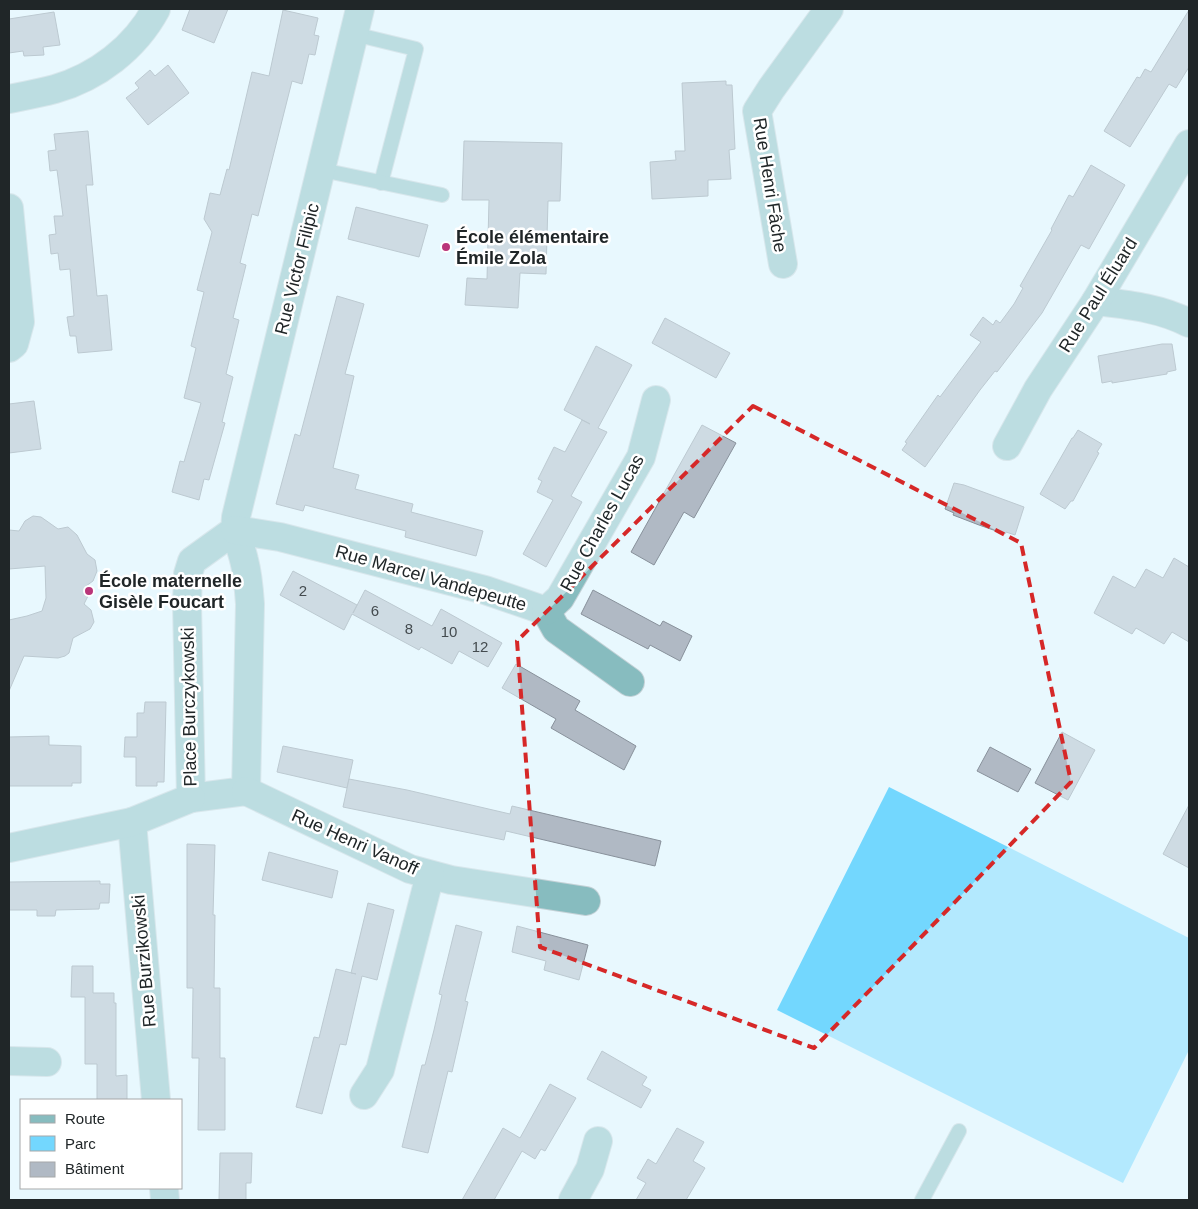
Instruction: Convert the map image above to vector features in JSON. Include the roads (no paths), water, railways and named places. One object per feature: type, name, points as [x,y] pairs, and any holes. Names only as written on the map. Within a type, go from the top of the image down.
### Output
[{"type":"street","points":[[9,99],[55,89],[91,75],[128,48],[149,22],[156,9]]},
{"type":"street","name":"Rue Henri Fâche","points":[[783,264],[757,112],[771,89],[828,9]]},
{"type":"street","name":"Rue Victor Filipic","points":[[235,530],[238,508],[357,21]]},
{"type":"street","name":"Rue Paul Éluard","points":[[1007,446],[1038,390],[1096,301],[1189,144]]},
{"type":"street","points":[[9,208],[20,322],[14,344],[9,348]]},
{"type":"street","points":[[1096,301],[1139,306],[1170,314],[1189,323]]},
{"type":"street","name":"Rue Charles Lucas","points":[[546,611],[560,598],[641,457],[656,400]]},
{"type":"street","points":[[235,530],[249,580],[246,791]]},
{"type":"street","name":"Rue Marcel Vandepeutte","points":[[235,530],[280,537],[485,590],[546,611],[556,629],[630,682]]},
{"type":"street","name":"Place Burczykowski","points":[[235,530],[192,561],[188,574],[191,798],[246,791]]},
{"type":"street","name":"Rue Henri Vanoff","points":[[246,791],[410,869],[451,880],[586,900]]},
{"type":"street","points":[[9,848],[132,822],[191,798]]},
{"type":"street","name":"Rue Burzikowski","points":[[132,822],[156,1099]]},
{"type":"street","points":[[364,1095],[380,1070],[430,875]]},
{"type":"street","points":[[9,1061],[48,1062]]},
{"type":"street","points":[[573,1200],[590,1169],[598,1141]]},
{"type":"lane","points":[[357,21],[416,49],[381,182]]},
{"type":"lane","points":[[322,170],[442,195]]},
{"type":"lane","points":[[922,1200],[959,1131]]},
{"type":"place","name":"École élémentaire Émile Zola","points":[[446,247]]},
{"type":"place","name":"École maternelle Gisèle Foucart","points":[[89,591]]}]
